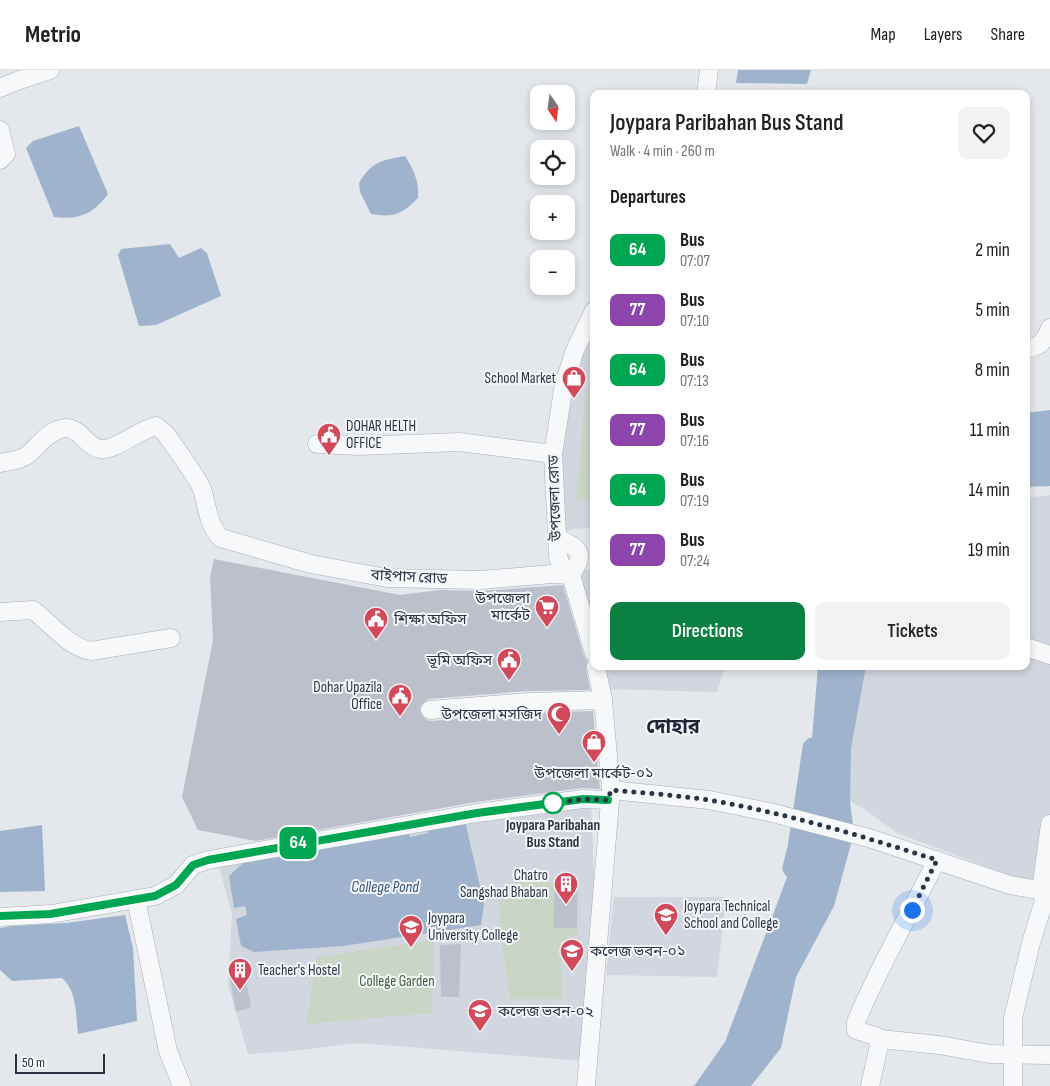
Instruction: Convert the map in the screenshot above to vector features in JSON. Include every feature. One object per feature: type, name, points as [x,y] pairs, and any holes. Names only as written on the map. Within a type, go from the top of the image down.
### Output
[{"type":"street","points":[[0,88],[17,80],[50,70]]},
{"type":"street","points":[[707,90],[710,70]]},
{"type":"street","points":[[0,130],[6,154],[0,160]]},
{"type":"street","name":"উপজেলা রোড","points":[[590,319],[575,350],[564,384],[553,454],[558,556],[560,563],[571,575],[590,640]]},
{"type":"street","points":[[1030,349],[1038,348],[1048,333]]},
{"type":"street","name":"বাইপাস রোড","points":[[0,463],[25,457],[44,438],[65,428],[76,430],[90,444],[99,449],[110,450],[145,429],[156,426],[165,432],[202,489],[212,525],[221,538],[311,564],[387,578],[481,580],[552,574],[571,575]]},
{"type":"street","points":[[317,444],[359,446],[459,442],[553,454]]},
{"type":"street","points":[[557,538],[586,550],[580,557],[571,575]]},
{"type":"street","points":[[0,612],[33,610],[72,644],[82,650],[91,651],[171,638]]},
{"type":"street","points":[[1030,648],[1050,655]]},
{"type":"street","points":[[586,1086],[610,795],[603,700],[597,670]]},
{"type":"street","points":[[430,710],[522,702],[603,700]]},
{"type":"street","points":[[0,916],[50,914],[166,892],[176,885],[193,865],[208,860],[477,813],[610,795],[709,800],[769,812],[869,838],[1010,885],[1046,891]]},
{"type":"street","points":[[1013,1086],[1013,1018],[1046,891],[1050,824]]},
{"type":"street","points":[[937,860],[889,949],[855,1028],[858,1031],[880,1039],[939,1045],[990,1054],[1050,1055]]},
{"type":"street","points":[[136,899],[168,1051],[182,1086]]},
{"type":"street","points":[[870,1086],[880,1039]]},
{"type":"shaded area","points":[[584,335],[590,336],[590,527],[560,531],[555,453]]},
{"type":"shaded area","points":[[1050,495],[1050,882],[1021,880],[897,833],[866,810],[833,792],[860,670],[1030,670],[1030,498]]},
{"type":"shaded area","points":[[590,570],[590,617],[579,571]]},
{"type":"shaded area","points":[[602,670],[724,670],[717,692],[607,689]]},
{"type":"shaded area","name":"Joypara University College","points":[[591,802],[596,923],[583,1061],[359,1043],[248,1054],[228,985],[232,914],[218,863]]},
{"type":"shaded area","name":"Joypara Technical School and College","points":[[614,897],[726,897],[717,977],[606,975]]},
{"type":"green space","points":[[586,389],[590,389],[590,500],[576,501]]},
{"type":"green space","points":[[513,882],[579,882],[577,934],[561,942],[562,999],[510,999],[501,936],[499,900]]},
{"type":"green space","name":"College Garden","points":[[434,940],[432,1013],[306,1024],[317,957]]},
{"type":"water","points":[[738,70],[811,70],[807,84],[736,83]]},
{"type":"water","points":[[79,126],[108,194],[97,206],[85,214],[63,218],[54,217],[26,148],[33,141]]},
{"type":"water","points":[[405,156],[415,176],[418,186],[418,198],[397,214],[371,214],[360,192],[359,183],[363,176],[378,163]]},
{"type":"water","points":[[170,244],[179,258],[201,248],[207,253],[221,296],[156,325],[139,326],[118,255],[121,249]]},
{"type":"water","points":[[1050,410],[1050,486],[1030,487],[1030,412]]},
{"type":"water","points":[[818,670],[865,670],[851,748],[850,802],[854,833],[834,906],[796,977],[781,1048],[751,1086],[694,1086],[725,1042],[798,848],[809,775]]},
{"type":"water","name":"College Pond","points":[[465,821],[484,904],[481,925],[343,946],[254,952],[241,946],[236,919],[247,915],[245,906],[234,908],[229,876],[243,863],[408,830],[410,837],[428,833],[427,826]]},
{"type":"water","points":[[42,825],[45,891],[0,892],[0,831]]},
{"type":"water","points":[[125,915],[133,948],[137,1021],[78,1034],[73,996],[67,983],[62,978],[12,981],[0,970],[0,928],[66,923]]},
{"type":"building","name":"Dohar Upazila Office","points":[[214,559],[400,595],[439,590],[481,591],[563,585],[587,661],[586,668],[590,690],[528,691],[429,699],[421,705],[420,711],[425,719],[431,721],[530,713],[593,711],[600,789],[582,788],[476,802],[256,841],[198,830],[182,797],[213,640],[210,577]]},
{"type":"building","name":"Chatro Sangshad Bhaban","points":[[555,882],[577,882],[577,928],[553,928]]},
{"type":"building","points":[[461,944],[459,997],[441,997],[440,945]]},
{"type":"building","name":"Teacher's Hostel","points":[[244,970],[251,1007],[236,1012],[229,974]]},
{"type":"waterway","points":[[793,868],[798,848],[813,748]]},
{"type":"bus line","name":"64","points":[[0,916],[50,914],[155,896],[166,892],[176,885],[193,865],[208,860],[477,813],[583,799],[608,800]]},
{"type":"place","name":"School Market","points":[[574,399]]},
{"type":"place","name":"DOHAR HELTH OFFICE","points":[[329,456]]},
{"type":"place","name":"উপজেলা মার্কেট","points":[[547,628]]},
{"type":"place","name":"শিক্ষা অফিস","points":[[376,640]]},
{"type":"place","name":"ভূমি অফিস","points":[[509,681]]},
{"type":"place","name":"Dohar Upazila Office","points":[[400,717]]},
{"type":"place","name":"উপজেলা মসজিদ","points":[[559,735]]},
{"type":"place","name":"উপজেলা মার্কেট-০১","points":[[594,763]]},
{"type":"place","name":"Joypara Paribahan Bus Stand","points":[[553,803]]},
{"type":"place","name":"Chatro Sangshad Bhaban","points":[[566,905]]},
{"type":"place","name":"Joypara Technical School and College","points":[[666,936]]},
{"type":"place","name":"Joypara University College","points":[[411,948]]},
{"type":"place","name":"কলেজ ভবন-০১","points":[[572,972]]},
{"type":"place","name":"Teacher's Hostel","points":[[240,991]]},
{"type":"place","name":"কলেজ ভবন-০২","points":[[480,1032]]},
{"type":"district","name":"দোহার","points":[[673,727]]},
{"type":"route","points":[[553,803],[548,804],[583,799],[608,800],[611,790],[663,794],[709,800],[769,812],[869,838],[937,860],[912,910]]}]
